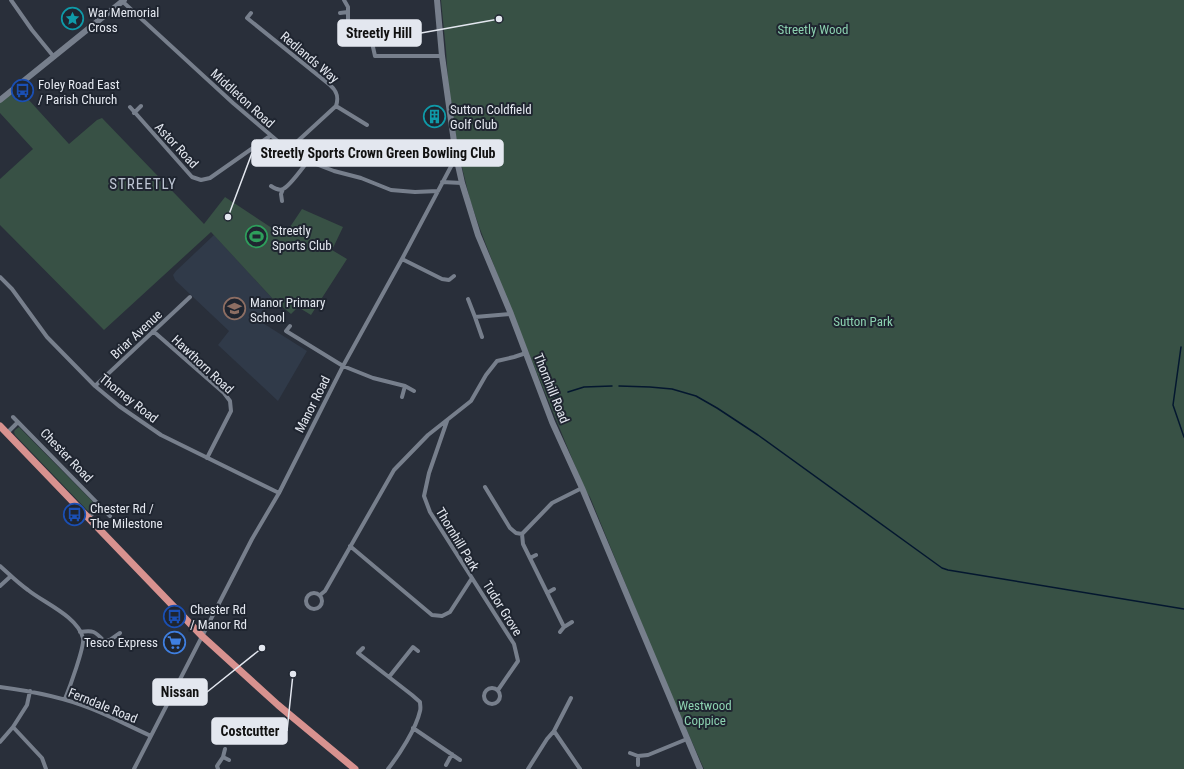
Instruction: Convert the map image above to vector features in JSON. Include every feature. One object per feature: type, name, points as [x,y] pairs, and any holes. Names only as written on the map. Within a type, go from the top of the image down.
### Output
[{"type":"highway","points":[[0,426],[202,636],[278,705],[355,769]]},
{"type":"main road","points":[[0,100],[123,0]]},
{"type":"main road","name":"Thornhill Road","points":[[436,0],[456,156],[462,183],[478,235],[511,314],[552,422],[582,488],[700,769]]},
{"type":"street","points":[[10,0],[54,57]]},
{"type":"street","name":"Middleton Road","points":[[123,0],[233,103],[288,150],[308,161],[334,171],[361,178],[391,190],[415,192],[438,191]]},
{"type":"street","points":[[344,0],[348,7],[348,20]]},
{"type":"street","points":[[340,13],[348,12]]},
{"type":"street","points":[[243,22],[250,13]]},
{"type":"street","name":"Redlands Way","points":[[247,18],[335,89],[338,94],[336,106]]},
{"type":"street","points":[[373,47],[374,56],[442,56]]},
{"type":"street","points":[[134,113],[141,106]]},
{"type":"street","points":[[288,150],[336,106],[367,125]]},
{"type":"street","name":"Astor Road","points":[[130,107],[192,177],[201,180],[210,178],[270,136]]},
{"type":"street","name":"Manor Road","points":[[134,769],[252,539],[279,493],[343,366],[402,259],[456,156]]},
{"type":"street","points":[[282,201],[281,194],[283,189],[291,183],[308,161]]},
{"type":"street","points":[[442,182],[462,183]]},
{"type":"street","points":[[271,186],[276,189],[283,189]]},
{"type":"street","points":[[402,259],[442,279],[448,280],[454,276]]},
{"type":"street","name":"Thorney Road","points":[[0,277],[12,289],[47,337],[95,386],[119,406],[161,435],[279,493]]},
{"type":"street","name":"Briar Avenue","points":[[95,386],[190,297]]},
{"type":"street","points":[[468,299],[482,337]]},
{"type":"street","points":[[475,317],[511,314]]},
{"type":"street","points":[[290,326],[286,331],[343,366],[373,378],[405,386],[414,391]]},
{"type":"street","name":"Hawthorn Road","points":[[153,331],[230,401],[231,411],[207,458]]},
{"type":"street","name":"Thornhill Park","points":[[320,595],[325,591],[394,470],[428,435],[448,421],[471,401],[486,374],[497,361],[526,354]]},
{"type":"street","points":[[402,397],[405,386]]},
{"type":"street","name":"Chester Road","points":[[13,417],[110,516]]},
{"type":"street","name":"Thornhill Park","points":[[350,546],[432,615],[442,616],[450,612],[472,578],[430,512],[424,496],[429,473],[448,421]]},
{"type":"street","points":[[7,433],[18,422]]},
{"type":"street","points":[[485,487],[510,528],[516,533],[522,534]]},
{"type":"street","points":[[564,627],[522,544],[522,534],[552,503],[582,488]]},
{"type":"street","points":[[495,502],[500,500]]},
{"type":"street","points":[[88,518],[100,506]]},
{"type":"street","points":[[530,558],[536,555]]},
{"type":"street","points":[[0,566],[28,590],[64,613],[78,626],[83,639],[76,667],[65,699]]},
{"type":"street","points":[[0,586],[11,576]]},
{"type":"street","name":"Tudor Grove","points":[[472,578],[514,644],[517,653],[518,661],[498,690]]},
{"type":"street","points":[[547,593],[554,589]]},
{"type":"street","name":"Thornhill Park","points":[[314,593],[320,595],[322,599],[321,606],[318,609],[307,606],[305,600],[309,594],[314,593]]},
{"type":"street","points":[[560,632],[564,627],[572,622]]},
{"type":"street","points":[[80,632],[91,630],[99,635],[104,641],[110,640],[120,633]]},
{"type":"street","points":[[389,677],[413,647],[418,651]]},
{"type":"street","points":[[363,648],[358,653],[420,702],[420,710],[413,728],[397,758],[388,769]]},
{"type":"street","name":"Ferndale Road","points":[[0,687],[30,691],[65,699],[92,709],[151,736]]},
{"type":"street","name":"Tudor Grove","points":[[489,688],[498,690],[501,695],[499,701],[496,704],[486,702],[484,696],[486,691],[489,688]]},
{"type":"street","points":[[0,742],[13,727],[27,705],[30,691]]},
{"type":"street","points":[[528,769],[547,739],[554,731],[571,698]]},
{"type":"street","points":[[567,705],[572,708]]},
{"type":"street","points":[[13,727],[42,758],[46,769]]},
{"type":"street","points":[[413,728],[460,760]]},
{"type":"street","points":[[554,731],[580,769]]},
{"type":"street","points":[[630,753],[638,756],[648,755],[687,739]]},
{"type":"street","points":[[218,769],[225,749]]},
{"type":"street","points":[[446,765],[452,754]]},
{"type":"street","points":[[638,756],[638,765]]},
{"type":"street","points":[[223,757],[229,760]]},
{"type":"shaded area","name":"Manor Primary School","points":[[214,235],[272,298],[258,320],[307,351],[278,401],[218,345],[229,331],[175,280],[173,275]]},
{"type":"green space","name":"Sutton Park","points":[[441,0],[1184,0],[1184,769],[704,769],[666,683],[590,497],[585,490],[511,310],[470,200],[458,151],[452,104],[449,94]]},
{"type":"green space","points":[[17,87],[69,144],[97,120],[102,118],[204,224],[225,197],[284,236],[302,209],[343,227],[332,250],[347,259],[311,315],[298,307],[291,314],[272,298],[211,232],[104,330],[0,225],[0,179],[33,149],[0,113],[0,101]]},
{"type":"green space","points":[[19,427],[93,502],[95,507],[88,511],[15,435],[15,430]]},
{"type":"waterway","points":[[1181,347],[1173,405],[1184,437]]},
{"type":"waterway","points":[[568,392],[584,387],[612,386]]},
{"type":"waterway","points":[[619,386],[672,389],[696,396],[758,435],[942,568],[1184,609]]},
{"type":"waterway","points":[[552,397],[558,395]]},
{"type":"place","name":"War Memorial Cross","points":[[72,19]]},
{"type":"place","name":"Streetly Hill","points":[[499,19]]},
{"type":"place","name":"Foley Road East / Parish Church","points":[[22,91]]},
{"type":"place","name":"Sutton Coldfield Golf Club","points":[[434,116]]},
{"type":"place","name":"Streetly Sports Crown Green Bowling Club","points":[[228,217]]},
{"type":"place","name":"Streetly Sports Club","points":[[257,237]]},
{"type":"place","name":"Manor Primary School","points":[[235,309]]},
{"type":"place","name":"Chester Rd / The Milestone","points":[[75,515]]},
{"type":"place","name":"Chester Rd / Manor Rd","points":[[174,616]]},
{"type":"place","name":"Tesco Express","points":[[174,642]]},
{"type":"place","name":"Nissan","points":[[262,648]]},
{"type":"place","name":"Costcutter","points":[[293,674]]},
{"type":"district","name":"STREETLY","points":[[143,184]]},
{"type":"park label","name":"Streetly Wood","points":[[813,29]]},
{"type":"park label","name":"Westwood Coppice","points":[[705,712]]}]
